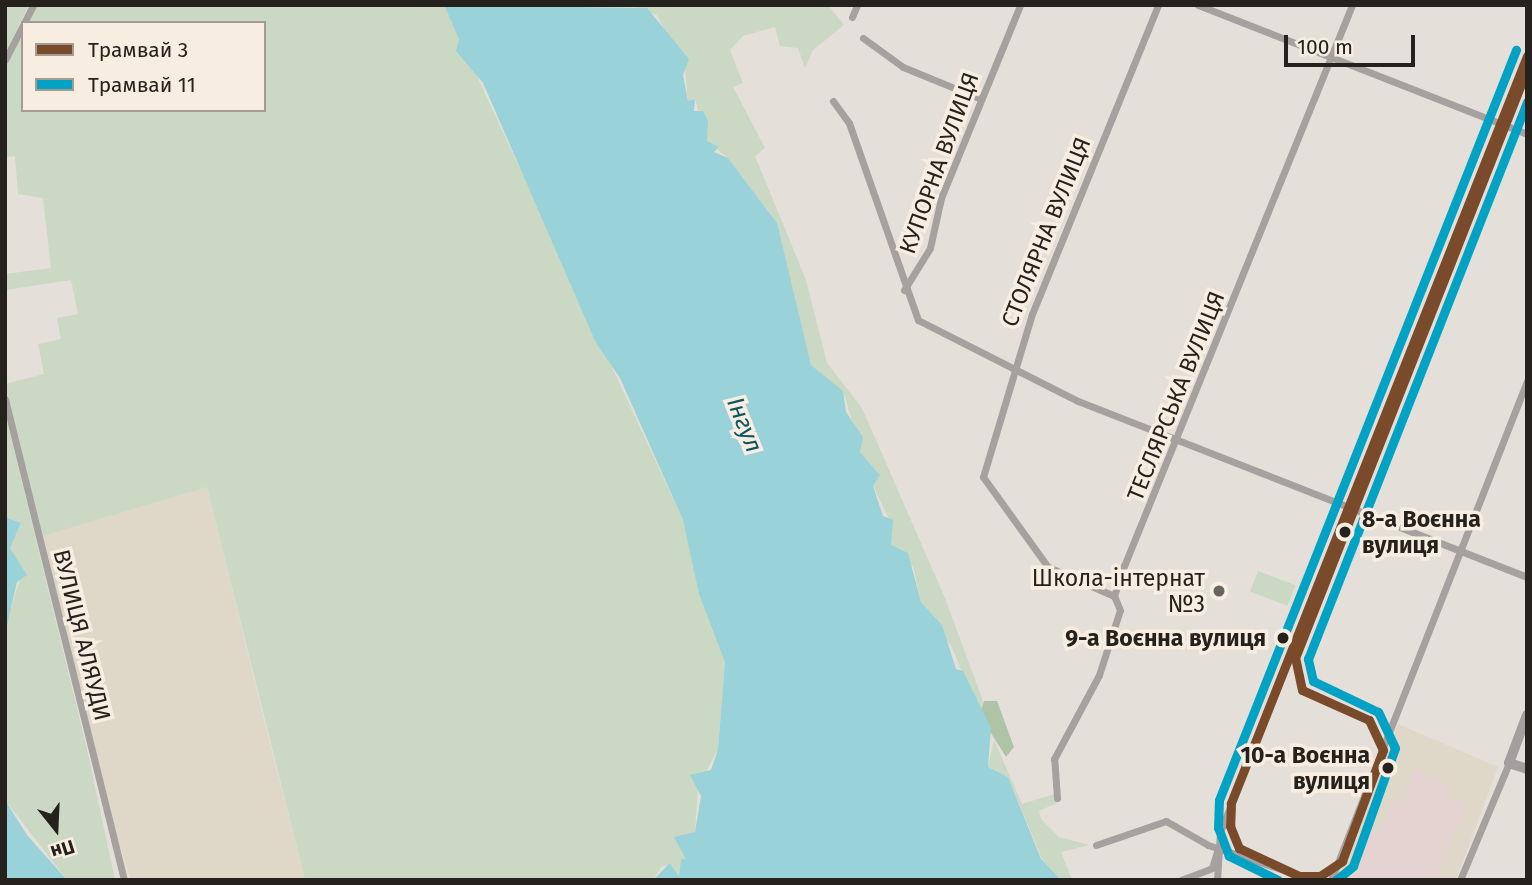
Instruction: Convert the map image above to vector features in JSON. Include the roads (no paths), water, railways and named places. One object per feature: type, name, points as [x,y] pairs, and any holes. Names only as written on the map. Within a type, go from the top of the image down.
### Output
[{"type":"street","points":[[25,21],[33,5]]},
{"type":"street","points":[[852,17],[857,5]]},
{"type":"street","name":"КУПОРНА ВУЛИЦЯ","points":[[904,290],[930,248],[941,198],[1020,5]]},
{"type":"street","name":"СТОЛЯРНА ВУЛИЦЯ","points":[[1114,596],[1048,567],[984,477],[1032,314],[1158,5]]},
{"type":"street","points":[[1198,5],[1501,127],[1527,134]]},
{"type":"street","name":"ТЕСЛЯРСЬКА ВУЛИЦЯ","points":[[1058,798],[1054,759],[1099,676],[1119,610],[1114,596],[1352,5]]},
{"type":"street","points":[[5,60],[21,28]]},
{"type":"street","points":[[863,38],[904,67],[981,100]]},
{"type":"street","points":[[1181,880],[1212,868],[1219,844],[1527,62]]},
{"type":"street","points":[[833,101],[849,123],[904,290],[918,320],[1016,374],[1350,510],[1527,577]]},
{"type":"street","points":[[1331,880],[1527,381]]},
{"type":"street","name":"ВУЛИЦЯ АЛЯУДИ","points":[[5,399],[124,880]]},
{"type":"street","points":[[1460,880],[1527,715]]},
{"type":"street","points":[[1509,763],[1527,769]]},
{"type":"street","points":[[1096,845],[1156,821],[1314,880]]},
{"type":"street","points":[[1217,880],[1219,844]]},
{"type":"water","name":"Інгул","points":[[444,5],[647,8],[689,59],[683,75],[688,101],[695,99],[694,111],[703,111],[708,121],[707,141],[719,147],[714,152],[728,158],[777,223],[811,365],[843,391],[846,412],[863,437],[860,452],[880,475],[873,486],[883,516],[893,520],[891,545],[908,553],[921,602],[942,625],[956,669],[963,671],[991,728],[988,767],[1008,777],[1041,859],[1061,880],[653,880],[670,863],[679,876],[681,859],[686,859],[674,837],[695,832],[701,796],[690,775],[711,770],[718,749],[725,662],[699,594],[683,520],[620,378],[596,343],[483,83],[456,51],[459,39]]},
{"type":"water","points":[[5,517],[21,523],[10,548],[27,575],[17,582],[6,630]]},
{"type":"water","points":[[5,800],[27,835],[67,880],[5,880]]},
{"type":"tram line","name":"11","points":[[1278,880],[1229,856],[1218,828],[1219,800],[1516,50]]},
{"type":"tram line","name":"3","points":[[1527,56],[1231,803],[1230,826],[1239,848],[1299,876],[1320,876],[1342,861],[1383,750],[1369,720],[1302,690],[1295,658],[1527,69]]},
{"type":"tram line","name":"11","points":[[1336,880],[1353,866],[1395,748],[1378,712],[1313,681],[1308,659],[1527,102]]},
{"type":"place","name":"8-а Воєнна вулиця","points":[[1345,532]]},
{"type":"place","name":"Школа-інтернат №3","points":[[1219,591]]},
{"type":"place","name":"9-а Воєнна вулиця","points":[[1283,638]]},
{"type":"place","name":"10-а Воєнна вулиця","points":[[1388,768]]}]
